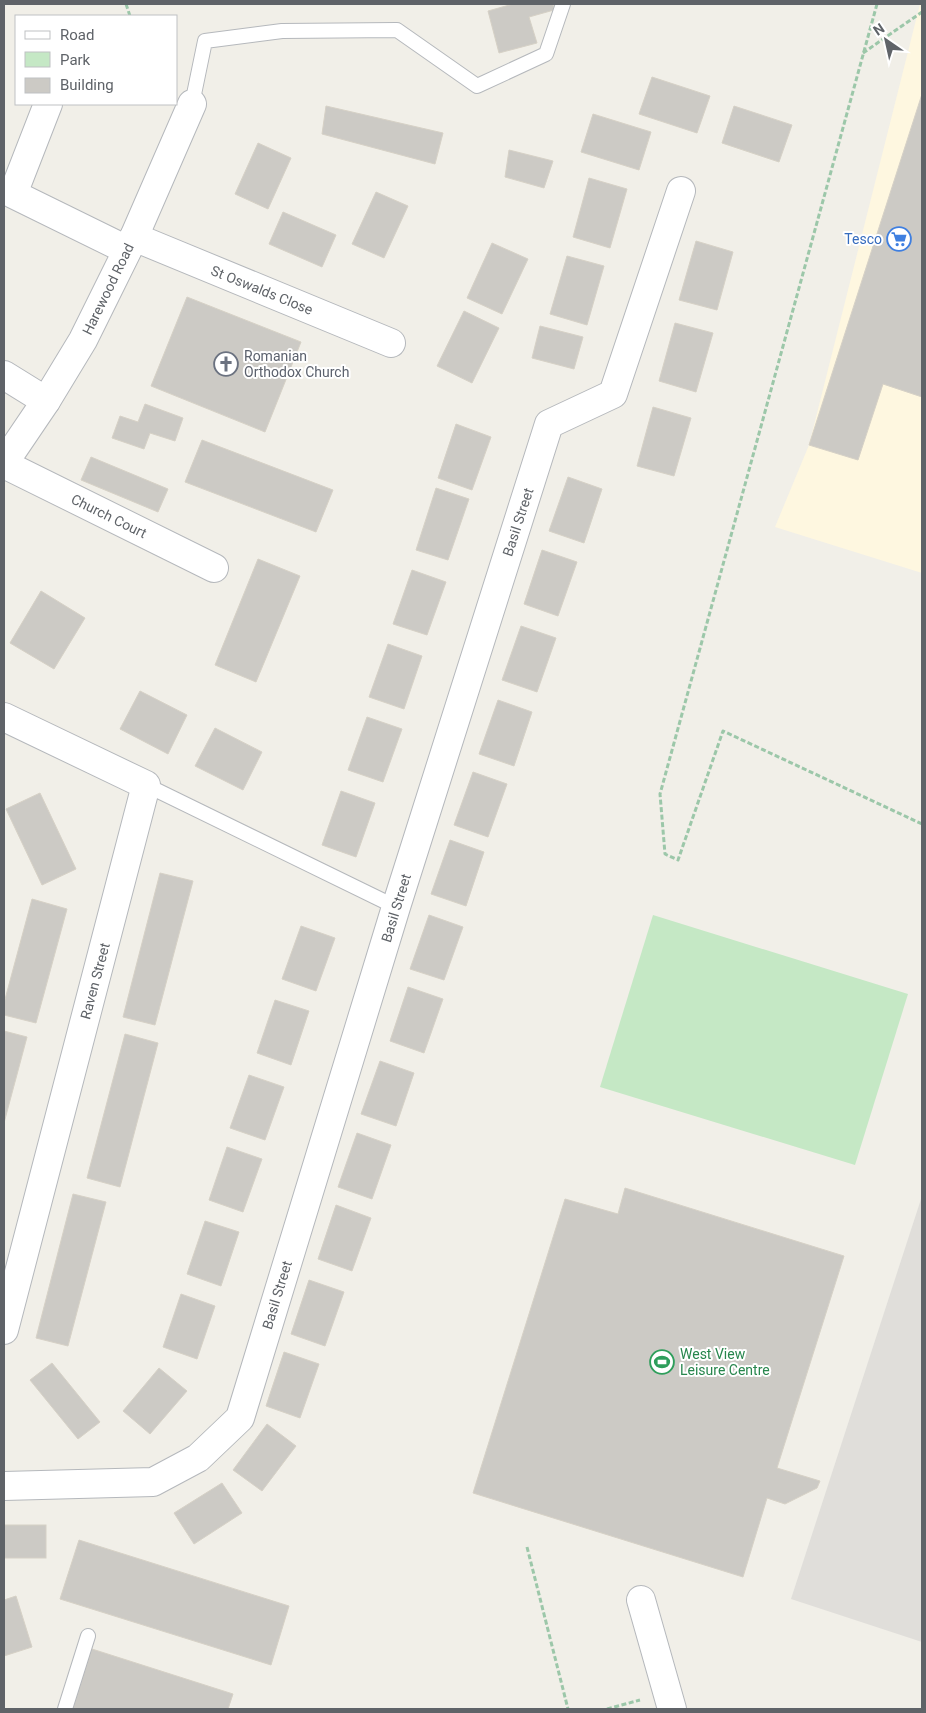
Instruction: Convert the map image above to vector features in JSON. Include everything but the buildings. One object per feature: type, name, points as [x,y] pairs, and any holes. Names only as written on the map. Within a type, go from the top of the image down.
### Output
[{"type":"street","name":"Harewood Road","points":[[4,463],[46,401],[83,340],[130,244],[192,104]]},
{"type":"street","name":"St Oswalds Close","points":[[48,105],[13,194],[130,244],[391,343]]},
{"type":"street","name":"Basil Street","points":[[4,1486],[153,1482],[198,1458],[240,1418],[396,907],[549,424],[613,394],[681,191]]},
{"type":"street","points":[[4,375],[46,401]]},
{"type":"street","name":"Church Court","points":[[4,463],[214,568]]},
{"type":"street","points":[[4,717],[146,785]]},
{"type":"street","name":"Raven Street","points":[[4,1330],[146,785]]},
{"type":"street","points":[[641,1600],[672,1709]]},
{"type":"lane","points":[[192,104],[205,41],[282,31],[397,30],[477,86],[546,54],[563,4]]},
{"type":"lane","points":[[146,785],[396,907]]},
{"type":"lane","points":[[65,1709],[88,1636]]},
{"type":"path","points":[[877,4],[660,794],[665,854],[678,860],[723,731],[922,824]]},
{"type":"path","points":[[864,53],[922,12]]},
{"type":"path","points":[[527,1547],[568,1709]]},
{"type":"shaded area","points":[[920,4],[922,4],[922,573],[775,527],[809,445]]},
{"type":"shaded area","points":[[922,1196],[922,1642],[791,1599]]},
{"type":"green space","points":[[653,915],[908,994],[855,1165],[600,1087]]},
{"type":"place","name":"Tesco","points":[[899,239]]},
{"type":"place","name":"Romanian Orthodox Church","points":[[226,364]]},
{"type":"place","name":"West View Leisure Centre","points":[[662,1362]]}]
